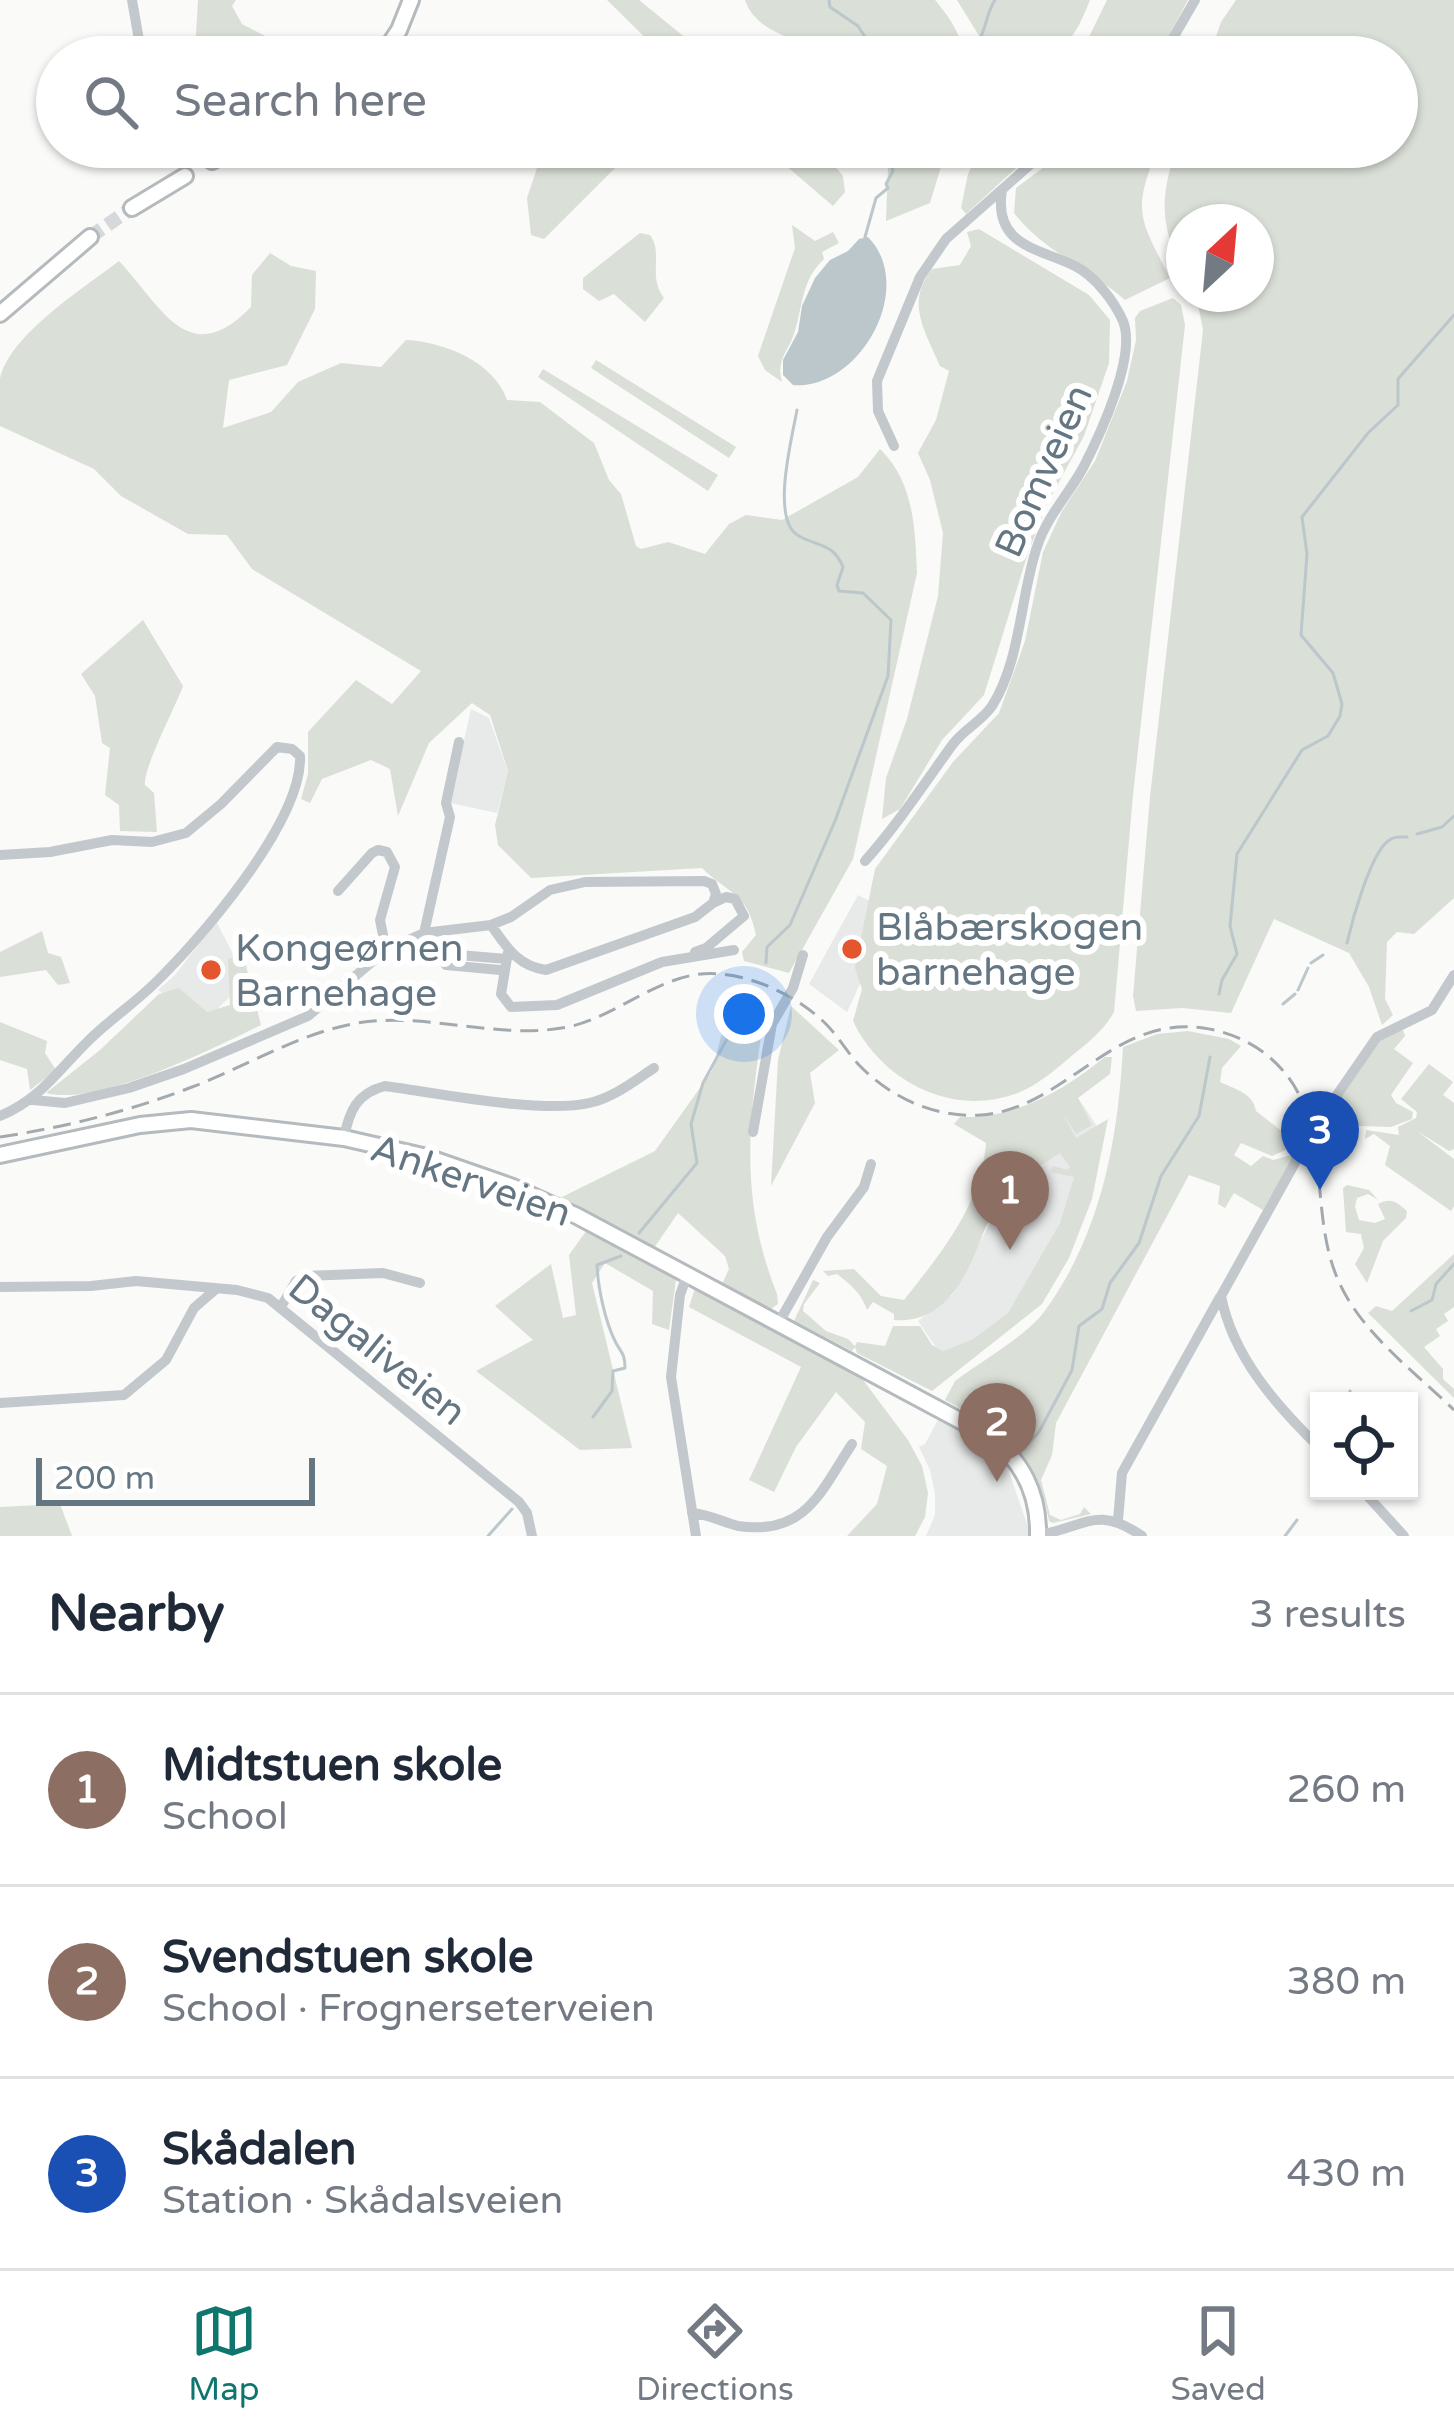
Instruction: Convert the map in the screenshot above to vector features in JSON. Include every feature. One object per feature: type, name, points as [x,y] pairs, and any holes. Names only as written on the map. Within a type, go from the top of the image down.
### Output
[{"type":"main road","points":[[396,36],[411,0]]},
{"type":"main road","points":[[132,208],[185,176]]},
{"type":"main road","points":[[0,314],[90,237]]},
{"type":"main road","name":"Ankerveien","points":[[0,1155],[178,1120],[344,1138],[427,1157],[513,1187],[996,1441],[1015,1460],[1030,1486],[1038,1535]]},
{"type":"street","points":[[133,0],[139,36]]},
{"type":"street","points":[[1174,36],[1195,0]]},
{"type":"street","points":[[894,446],[878,411],[879,374],[908,301],[946,239],[1027,168]]},
{"type":"street","name":"Bomveien","points":[[865,861],[952,745],[995,699],[1018,629],[1038,542],[1084,466],[1126,354],[1126,329],[1109,298],[1076,266],[1028,248],[1014,237],[1001,211],[1002,190]]},
{"type":"street","points":[[424,933],[450,817],[446,803],[460,742]]},
{"type":"street","points":[[0,855],[50,852],[112,840],[169,839],[204,820],[277,747],[292,749],[300,756],[290,806],[250,869],[155,984],[93,1036],[33,1100],[0,1116]]},
{"type":"street","points":[[338,891],[377,850],[387,852],[394,867],[380,920],[386,950]]},
{"type":"street","points":[[33,1100],[65,1103],[129,1088],[205,1060],[308,1016],[386,950],[424,933],[491,925],[550,890],[585,882],[704,881],[712,884],[713,903]]},
{"type":"street","points":[[491,925],[505,960],[501,994],[511,1007],[557,1005],[581,998],[706,948],[744,916],[735,899],[726,897],[695,917],[605,946],[553,969],[505,960],[441,957],[446,964],[505,960]]},
{"type":"street","points":[[662,962],[734,950]]},
{"type":"street","points":[[753,1132],[772,1024],[793,988],[803,956]]},
{"type":"street","points":[[1118,1520],[1122,1473],[1301,1151],[1310,1142],[1333,1136],[1330,1105],[1377,1037],[1432,1010],[1454,975]]},
{"type":"street","points":[[344,1138],[357,1101],[369,1090],[385,1086],[573,1105],[617,1093],[655,1068]]},
{"type":"street","points":[[778,1324],[827,1237],[864,1186],[871,1164]]},
{"type":"street","points":[[282,1305],[304,1276],[383,1274],[420,1283]]},
{"type":"street","points":[[687,1275],[680,1295],[671,1377],[696,1536]]},
{"type":"street","name":"Dagaliveien","points":[[0,1287],[136,1281],[261,1294],[282,1305],[519,1502],[532,1536]]},
{"type":"street","points":[[0,1403],[124,1395],[166,1360],[194,1308],[215,1289]]},
{"type":"street","points":[[1221,1296],[1246,1359],[1276,1405],[1310,1438]]},
{"type":"street","points":[[692,1513],[752,1528],[786,1526],[816,1501],[852,1444]]},
{"type":"street","points":[[1372,1500],[1405,1536]]},
{"type":"street","points":[[1038,1535],[1085,1521],[1118,1520],[1142,1536]]},
{"type":"shaded area","points":[[198,0],[236,0],[232,6],[242,24],[265,36],[196,36]]},
{"type":"shaded area","points":[[607,0],[639,0],[683,36],[644,36]]},
{"type":"shaded area","points":[[745,0],[935,0],[959,36],[785,36],[751,12]]},
{"type":"shaded area","points":[[957,0],[1090,0],[1072,36],[979,36]]},
{"type":"shaded area","points":[[1107,0],[1188,0],[1168,36],[1089,36]]},
{"type":"shaded area","points":[[1236,0],[1454,0],[1454,898],[1414,934],[1397,932],[1387,942],[1385,999],[1393,1015],[1382,1025],[1369,987],[1349,953],[1274,919],[1231,1013],[1182,1008],[1136,1011],[1133,996],[1150,797],[1203,330],[1200,312],[1274,312],[1274,204],[1166,204],[1166,225],[1165,196],[1170,168],[1418,168],[1418,36],[1216,36]]},
{"type":"shaded area","points":[[537,168],[615,168],[544,239],[531,235],[527,198]]},
{"type":"shaded area","points":[[789,168],[836,168],[845,192],[833,206]]},
{"type":"shaded area","points":[[888,168],[941,168],[930,203],[886,221]]},
{"type":"shaded area","points":[[971,168],[1016,168],[966,214],[961,208]]},
{"type":"shaded area","points":[[1043,168],[1151,168],[1143,214],[1166,280],[1125,300],[1039,239],[1014,213],[1016,188]]},
{"type":"shaded area","points":[[792,225],[815,241],[833,232],[839,243],[822,252],[824,259],[807,285],[781,363],[782,382],[765,370],[758,356],[795,248]]},
{"type":"shaded area","points":[[979,229],[1089,295],[1110,320],[1109,363],[1084,436],[1047,504],[1028,553],[984,695],[942,740],[900,809],[882,819],[886,778],[907,719],[938,596],[943,533],[918,453],[936,420],[949,371],[940,366],[924,329],[920,294],[932,269],[960,265],[971,246],[967,232]]},
{"type":"shaded area","points":[[640,233],[650,235],[654,243],[657,281],[664,298],[645,322],[614,294],[599,301],[583,289],[583,278]]},
{"type":"shaded area","points":[[868,237],[882,258],[886,282],[874,332],[840,371],[817,382],[793,385],[783,375],[783,360],[798,332],[802,306],[815,278],[830,260]]},
{"type":"shaded area","points":[[270,253],[291,266],[316,271],[315,309],[287,365],[229,380],[223,428],[271,412],[298,382],[341,363],[381,367],[406,340],[436,345],[480,365],[507,400],[540,402],[594,443],[609,480],[621,494],[636,546],[668,542],[705,554],[729,524],[746,515],[782,520],[858,477],[880,449],[891,462],[910,506],[917,573],[853,859],[789,973],[744,961],[742,952],[756,935],[748,910],[702,868],[531,878],[498,845],[495,825],[508,771],[490,715],[472,703],[429,743],[398,816],[390,769],[371,760],[322,779],[310,803],[301,799],[308,774],[308,732],[356,680],[392,704],[421,671],[252,569],[227,535],[188,534],[121,496],[94,469],[0,426],[0,379],[17,346],[119,261],[178,326],[193,333],[210,333],[251,307],[252,275]]},
{"type":"shaded area","points":[[1166,301],[1166,312],[1182,312],[1185,325],[1114,1012],[1088,1043],[1022,1091],[991,1100],[943,1097],[899,1076],[881,1061],[853,1021],[862,989],[855,968],[875,869],[953,762],[999,713],[1025,641],[1043,552],[1062,511],[1095,461],[1127,381],[1136,340],[1135,318],[1140,311]]},
{"type":"shaded area","points":[[596,360],[736,447],[729,458],[591,368]]},
{"type":"shaded area","points":[[543,369],[718,475],[708,491],[538,377]]},
{"type":"shaded area","points":[[143,620],[183,686],[146,777],[145,785],[154,793],[157,832],[120,831],[119,805],[105,795],[110,748],[102,743],[95,696],[81,674]]},
{"type":"shaded area","points":[[471,709],[489,718],[508,772],[497,813],[450,803]]},
{"type":"shaded area","name":"Blåbærskogen barnehage","points":[[858,895],[893,913],[847,1012],[809,984]]},
{"type":"shaded area","name":"Kongeørnen Barnehage","points":[[216,921],[247,981],[216,1010],[195,1016],[158,990]]},
{"type":"shaded area","points":[[42,931],[48,953],[61,957],[70,983],[58,985],[46,970],[0,977],[0,952]]},
{"type":"shaded area","points":[[243,954],[261,1025],[124,1084],[68,1095],[46,1093],[159,994],[179,988],[207,1012],[230,1005],[228,959]]},
{"type":"shaded area","points":[[729,1006],[764,1016],[750,1157],[756,1224],[777,1294],[778,1304],[771,1309],[722,1284],[729,1269],[725,1256],[678,1213],[654,1248],[558,1199],[655,1151],[712,1071]]},
{"type":"shaded area","points":[[791,1006],[839,1050],[810,1073],[815,1103],[771,1186],[778,1060]]},
{"type":"shaded area","points":[[0,1022],[47,1041],[45,1053],[56,1070],[30,1090],[27,1069],[0,1060]]},
{"type":"shaded area","points":[[1403,1030],[1405,1036],[1394,1049],[1413,1063],[1391,1095],[1413,1112],[1412,1119],[1391,1127],[1358,1126],[1354,1111],[1345,1112],[1345,1128],[1339,1131],[1333,1118],[1335,1103],[1383,1037]]},
{"type":"shaded area","points":[[1188,1031],[1241,1046],[1222,1068],[1220,1082],[1247,1096],[1256,1111],[1288,1136],[1292,1147],[1272,1156],[1241,1143],[1234,1155],[1251,1166],[1263,1156],[1273,1160],[1295,1154],[1263,1210],[1234,1193],[1225,1208],[1218,1204],[1220,1186],[1189,1175],[1056,1423],[1052,1455],[1041,1480],[1050,1515],[1061,1520],[1080,1514],[1084,1507],[1091,1514],[1053,1523],[1049,1521],[1036,1476],[1015,1446],[945,1400],[955,1381],[1036,1321],[1080,1251],[1111,1152],[1123,1047],[1157,1034]]},
{"type":"shaded area","points":[[1105,1057],[1112,1057],[1110,1074],[1078,1098],[1092,1125],[1076,1134],[1061,1110],[1076,1138],[1108,1119],[1092,1199],[1069,1258],[1042,1304],[932,1391],[857,1353],[855,1347],[852,1351],[794,1321],[813,1280],[820,1283],[803,1311],[826,1331],[855,1346],[857,1342],[885,1346],[893,1326],[920,1326],[932,1345],[943,1351],[973,1339],[1008,1313],[1060,1223],[1074,1177],[1051,1172],[1053,1166],[1070,1167],[1060,1153],[1026,1175],[1006,1164],[1003,1199],[963,1278],[929,1313],[894,1320],[894,1314],[873,1302],[867,1310],[848,1283],[823,1271],[854,1269],[881,1296],[904,1300],[957,1227],[983,1166],[986,1143],[954,1124],[960,1117],[1019,1108],[1072,1081]]},
{"type":"shaded area","points":[[1429,1064],[1453,1082],[1443,1095],[1454,1103],[1454,1149],[1449,1151],[1417,1131],[1454,1159],[1451,1211],[1385,1165],[1390,1146],[1374,1134],[1365,1139],[1366,1130],[1399,1135],[1398,1127],[1416,1118],[1417,1112],[1401,1099]]},
{"type":"shaded area","points":[[1078,1098],[1097,1126],[1076,1138],[1074,1177],[1062,1219],[1040,1262],[1008,1313],[973,1339],[937,1349],[918,1321],[952,1295],[1005,1195],[1007,1141]]},
{"type":"shaded area","points":[[1343,1188],[1369,1190],[1378,1200],[1368,1194],[1357,1198],[1359,1220],[1375,1223],[1385,1219],[1378,1204],[1387,1201],[1407,1211],[1383,1241],[1367,1283],[1355,1264],[1364,1248],[1361,1234],[1346,1232]]},
{"type":"shaded area","points":[[587,1230],[676,1280],[669,1330],[652,1324],[653,1291],[605,1263],[592,1283],[632,1448],[580,1450],[476,1371],[533,1340],[495,1306],[551,1264],[563,1318],[576,1315],[569,1255]]},
{"type":"shaded area","points":[[1454,1254],[1454,1307],[1444,1314],[1448,1321],[1436,1329],[1440,1336],[1424,1347],[1443,1369],[1454,1398],[1368,1313],[1376,1306],[1392,1311]]},
{"type":"shaded area","points":[[695,1288],[857,1372],[922,1466],[928,1493],[925,1517],[915,1536],[847,1536],[877,1504],[887,1466],[861,1449],[865,1422],[836,1392],[796,1447],[774,1492],[749,1480],[801,1367],[689,1307]]},
{"type":"shaded area","points":[[940,1416],[1004,1457],[1031,1536],[926,1536],[935,1515],[935,1494],[919,1447]]},
{"type":"shaded area","points":[[60,1504],[72,1536],[0,1536],[0,1507]]},
{"type":"waterway","points":[[829,0],[830,7],[864,36]]},
{"type":"waterway","points":[[981,36],[995,0]]},
{"type":"waterway","points":[[865,237],[876,198],[888,188],[892,168]]},
{"type":"waterway","points":[[1219,994],[1237,954],[1230,926],[1237,854],[1302,750],[1328,736],[1340,716],[1342,704],[1333,673],[1301,635],[1307,554],[1302,517],[1368,433],[1398,405],[1398,379],[1454,315]]},
{"type":"waterway","points":[[766,963],[767,947],[790,925],[835,821],[888,676],[891,620],[863,593],[839,591],[843,567],[839,559],[790,527],[785,478],[797,410]]},
{"type":"waterway","points":[[1417,834],[1442,827],[1454,816]]},
{"type":"waterway","points":[[1347,943],[1381,848],[1390,839],[1407,837]]},
{"type":"waterway","points":[[1311,963],[1323,955]]},
{"type":"waterway","points":[[1298,990],[1308,968]]},
{"type":"waterway","points":[[1283,1004],[1295,994]]},
{"type":"waterway","points":[[639,1233],[697,1163],[691,1124],[703,1083],[746,1004]]},
{"type":"waterway","points":[[1023,1449],[1039,1432],[1072,1370],[1079,1326],[1102,1309],[1110,1283],[1139,1243],[1161,1176],[1199,1116],[1210,1057]]},
{"type":"waterway","points":[[593,1417],[612,1391],[613,1371],[625,1368],[605,1314],[597,1265],[621,1256]]},
{"type":"waterway","points":[[1411,1311],[1432,1300],[1436,1284],[1454,1264]]},
{"type":"waterway","points":[[488,1536],[512,1509]]},
{"type":"waterway","points":[[1285,1536],[1297,1520]]},
{"type":"tunnel","points":[[90,237],[132,208]]},
{"type":"railway","points":[[0,1137],[145,1104],[352,1024],[406,1021],[514,1030],[568,1027],[661,985],[700,974],[748,979],[790,997],[825,1023],[859,1065],[885,1087],[915,1104],[964,1115],[1011,1109],[1038,1097],[1142,1035],[1171,1028],[1212,1029],[1253,1046],[1289,1078],[1312,1131],[1336,1275],[1358,1314],[1387,1348],[1454,1410]]},
{"type":"place","name":"Blåbærskogen barnehage","points":[[852,949]]},
{"type":"place","name":"Kongeørnen Barnehage","points":[[211,970]]},
{"type":"place","name":"Skådalen","points":[[1320,1190]]},
{"type":"place","name":"Midtstuen skole","points":[[1010,1250]]},
{"type":"place","name":"Svendstuen skole","points":[[997,1482]]}]
